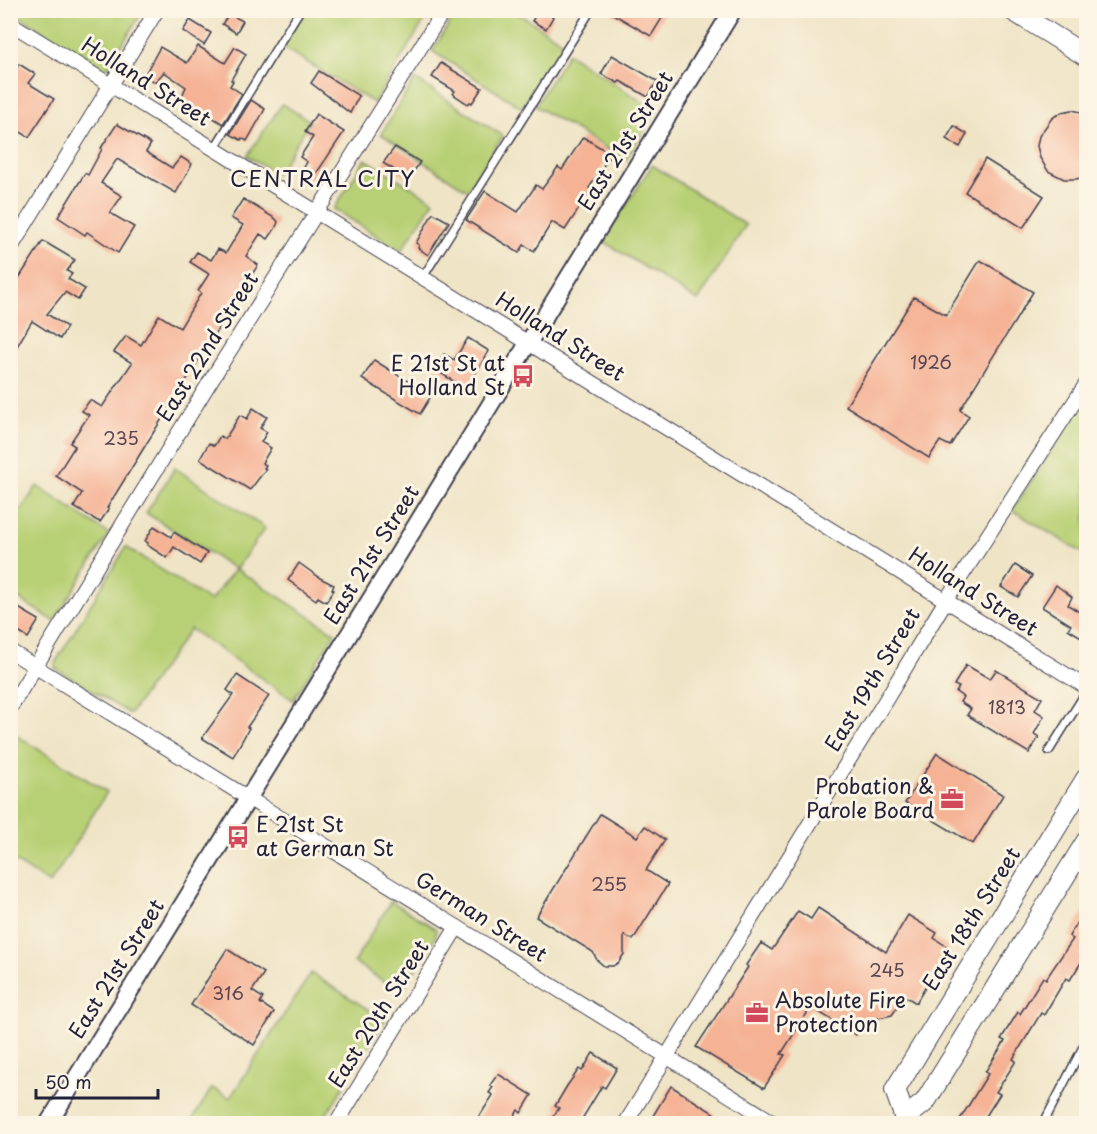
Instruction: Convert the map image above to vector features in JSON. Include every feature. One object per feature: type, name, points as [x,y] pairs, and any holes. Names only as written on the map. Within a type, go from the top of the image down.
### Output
[{"type":"main road","points":[[1012,10],[1086,56]]},
{"type":"main road","name":"East 18th Street","points":[[1086,779],[895,1090],[904,1121],[925,1102],[1086,842]]},
{"type":"street","points":[[10,249],[157,10]]},
{"type":"street","name":"East 22nd Street","points":[[10,708],[208,385],[444,10]]},
{"type":"street","name":"East 21st Street","points":[[48,1124],[733,10]]},
{"type":"street","name":"Holland Street","points":[[10,23],[1086,687]]},
{"type":"street","name":"East 19th Street","points":[[625,1124],[945,600],[1086,384]]},
{"type":"street","name":"German Street","points":[[10,651],[776,1124]]},
{"type":"street","name":"East 20th Street","points":[[336,1124],[457,927]]},
{"type":"lane","points":[[214,149],[300,10]]},
{"type":"lane","points":[[423,277],[591,10]]},
{"type":"lane","points":[[1049,751],[1086,692]]},
{"type":"lane","points":[[1043,1124],[1086,1041]]},
{"type":"green space","points":[[425,10],[429,13],[374,103],[282,47],[304,11]]},
{"type":"green space","points":[[10,11],[143,11],[108,67],[104,69]]},
{"type":"green space","points":[[457,11],[514,11],[565,43],[522,108],[432,51]]},
{"type":"green space","points":[[568,53],[656,111],[626,160],[535,106]]},
{"type":"green space","points":[[415,79],[503,136],[467,190],[381,134]]},
{"type":"green space","points":[[282,104],[310,121],[277,174],[247,156]]},
{"type":"green space","points":[[365,159],[434,201],[401,251],[334,209]]},
{"type":"green space","points":[[652,165],[746,225],[698,301],[603,241]]},
{"type":"green space","points":[[1086,398],[1086,555],[1012,510]]},
{"type":"green space","points":[[175,468],[265,528],[236,569],[335,633],[293,700],[190,629],[130,714],[55,668],[55,663],[126,547],[210,601],[235,569],[146,513]]},
{"type":"green space","points":[[37,486],[109,534],[54,621],[11,594],[10,526]]},
{"type":"green space","points":[[11,732],[107,792],[50,884],[11,859]]},
{"type":"green space","points":[[391,901],[436,929],[435,938],[401,993],[354,962]]},
{"type":"green space","points":[[311,973],[385,1020],[321,1123],[190,1123],[212,1088],[230,1098]]},
{"type":"building","points":[[539,10],[553,17],[546,29],[532,21]]},
{"type":"building","points":[[606,10],[667,10],[651,36]]},
{"type":"building","points":[[229,14],[243,21],[236,33],[222,24]]},
{"type":"building","points":[[190,20],[211,33],[204,45],[183,31]]},
{"type":"building","points":[[198,46],[225,63],[235,47],[246,54],[230,86],[242,94],[223,124],[181,98],[186,87],[164,72],[155,82],[144,76],[160,47],[187,63]]},
{"type":"building","points":[[612,55],[657,81],[648,97],[620,81],[618,83],[601,74]]},
{"type":"building","points":[[441,63],[482,88],[472,103],[468,104],[453,94],[455,91],[432,77]]},
{"type":"building","points":[[19,64],[35,74],[28,83],[54,99],[29,137],[10,126],[10,67],[15,70]]},
{"type":"building","points":[[319,71],[359,96],[350,113],[311,83]]},
{"type":"building","points":[[251,100],[265,109],[247,141],[242,138],[241,140],[230,134]]},
{"type":"building","points":[[1072,110],[1086,113],[1086,177],[1064,179],[1048,171],[1040,158],[1037,146],[1039,136],[1052,118],[1062,112]]},
{"type":"building","points":[[316,114],[344,132],[312,180],[301,173],[307,162],[300,157],[313,137],[305,132]]},
{"type":"building","points":[[117,124],[151,144],[146,152],[172,168],[181,157],[192,164],[176,193],[117,159],[101,183],[122,196],[110,213],[134,227],[118,253],[87,232],[85,235],[58,217],[85,173],[88,175],[101,148]]},
{"type":"building","points":[[954,126],[967,134],[960,147],[946,139]]},
{"type":"building","points":[[583,137],[611,154],[589,188],[592,189],[565,230],[552,222],[534,251],[524,245],[519,253],[466,220],[485,191],[518,212],[536,185],[542,189],[558,167],[562,170]]},
{"type":"building","points":[[395,147],[420,162],[409,179],[383,163]]},
{"type":"building","points":[[985,159],[1044,196],[1023,228],[965,192]]},
{"type":"building","points":[[243,199],[276,219],[278,222],[275,229],[268,239],[260,234],[246,256],[258,265],[100,522],[74,507],[82,493],[56,476],[75,446],[70,443],[89,415],[82,411],[90,400],[102,407],[132,363],[114,352],[126,336],[141,345],[159,315],[180,328],[201,293],[198,291],[209,274],[190,262],[197,252],[211,260],[218,249],[226,253],[243,225],[231,218]]},
{"type":"building","points":[[433,213],[449,222],[428,255],[418,248],[419,245],[416,243]]},
{"type":"building","points":[[43,241],[75,260],[67,271],[72,274],[68,279],[85,289],[78,300],[65,292],[47,314],[67,327],[60,339],[32,321],[10,358],[10,292]]},
{"type":"building","points":[[980,260],[1033,292],[960,410],[969,416],[950,446],[940,441],[929,458],[846,406],[914,297],[946,315]]},
{"type":"building","points":[[468,338],[489,351],[466,389],[434,369],[444,354],[454,360]]},
{"type":"building","points":[[374,360],[431,396],[420,414],[362,379]]},
{"type":"building","points":[[253,408],[267,417],[260,428],[267,432],[261,442],[271,448],[262,463],[266,465],[264,468],[266,469],[250,490],[200,459],[209,443],[214,446],[220,436],[225,439],[240,415],[247,419]]},
{"type":"building","points":[[154,526],[171,537],[174,532],[207,553],[200,564],[174,547],[167,558],[147,545],[145,541]]},
{"type":"building","points":[[299,563],[334,585],[332,589],[334,590],[326,602],[318,597],[316,600],[288,580]]},
{"type":"building","points":[[1015,565],[1032,576],[1018,597],[1001,587]]},
{"type":"building","points":[[1056,585],[1072,597],[1068,605],[1086,616],[1086,640],[1068,629],[1071,625],[1042,607]]},
{"type":"building","points":[[10,603],[39,620],[28,638],[10,627]]},
{"type":"building","points":[[966,665],[990,679],[996,670],[1042,698],[1035,710],[1044,716],[1034,734],[1039,737],[1029,753],[967,715],[971,709],[960,702],[963,697],[956,692],[959,687],[954,685]]},
{"type":"building","points":[[237,675],[269,696],[247,727],[249,728],[233,757],[202,738],[233,695],[227,690]]},
{"type":"building","points":[[937,753],[1003,795],[973,844],[905,803]]},
{"type":"building","points":[[600,814],[637,837],[645,826],[665,840],[646,870],[668,884],[633,940],[624,935],[624,954],[613,966],[604,966],[593,952],[536,917]]},
{"type":"building","points":[[818,908],[886,952],[908,915],[937,933],[934,938],[949,948],[916,1003],[905,996],[892,1015],[864,1021],[856,1035],[811,1007],[781,1054],[785,1055],[764,1088],[696,1047],[761,943],[772,950],[798,911],[811,919]]},
{"type":"building","points":[[1086,908],[1086,947],[1080,956],[1084,958],[1070,980],[1066,978],[1044,1015],[1041,1013],[1013,1059],[1016,1061],[996,1092],[1000,1094],[981,1124],[957,1124],[988,1074],[985,1072],[1005,1041],[1001,1039],[1043,977],[1046,979],[1073,939],[1069,936]]},
{"type":"building","points":[[227,949],[264,973],[252,991],[263,998],[260,1003],[274,1012],[254,1045],[191,1005]]},
{"type":"building","points":[[593,1053],[617,1068],[605,1088],[602,1086],[579,1124],[548,1124],[559,1108],[555,1106],[567,1086],[579,1069],[582,1071]]},
{"type":"building","points":[[498,1074],[532,1095],[521,1113],[518,1110],[510,1124],[489,1124],[479,1117],[493,1095],[489,1093],[493,1087],[490,1085]]},
{"type":"building","points":[[671,1086],[715,1114],[710,1124],[648,1124]]},
{"type":"place","name":"E 21st St at Holland St","points":[[523,376]]},
{"type":"place","name":"Probation & Parole Board","points":[[952,799]]},
{"type":"place","name":"E 21st St at German St","points":[[238,837]]},
{"type":"place","name":"Absolute Fire Protection","points":[[757,1013]]},
{"type":"district","name":"CENTRAL CITY","points":[[323,179]]}]
